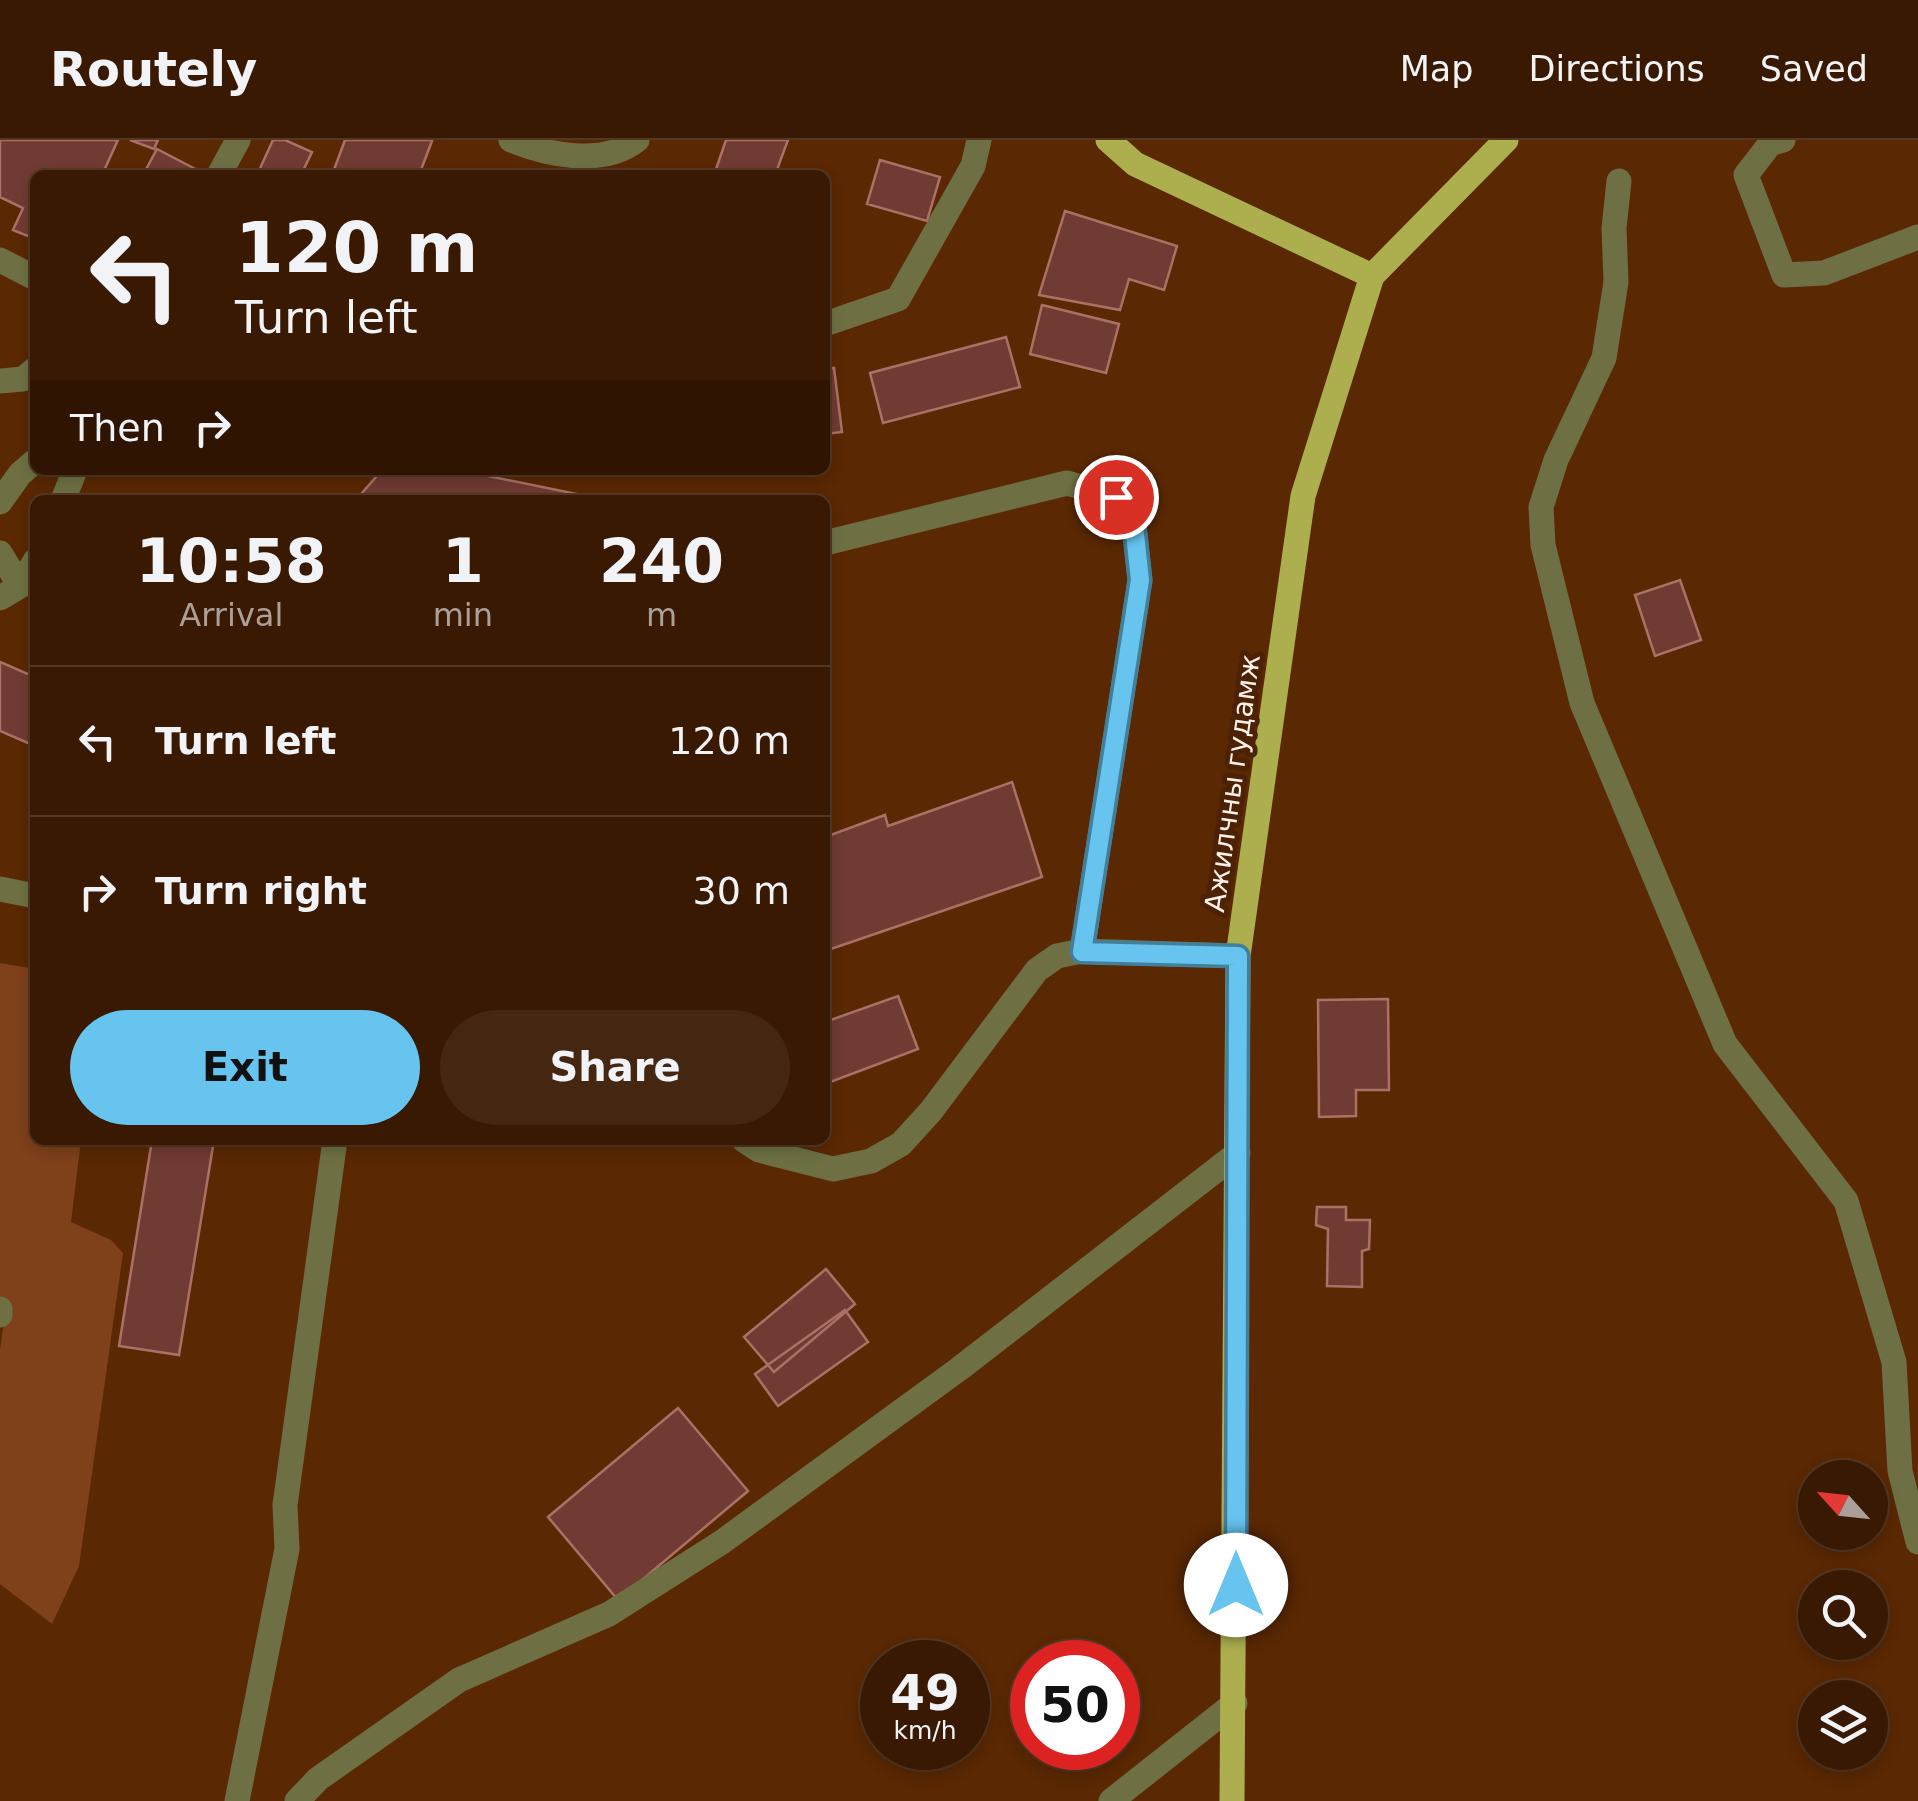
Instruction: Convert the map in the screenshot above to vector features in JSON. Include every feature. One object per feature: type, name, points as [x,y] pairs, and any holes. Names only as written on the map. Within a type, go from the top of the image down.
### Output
[{"type":"main road","points":[[1108,140],[1134,164],[1372,276]]},
{"type":"main road","name":"Ажилчны гудамж","points":[[1232,1801],[1238,956],[1303,496],[1372,276],[1506,140]]},
{"type":"street","points":[[222,170],[238,140]]},
{"type":"street","points":[[510,140],[590,158],[637,140]]},
{"type":"street","points":[[830,322],[898,299],[973,166],[979,140]]},
{"type":"street","points":[[1783,140],[1770,144],[1746,175],[1784,275],[1824,273],[1918,237]]},
{"type":"street","points":[[1619,181],[1614,228],[1616,282],[1604,358],[1556,460],[1542,507],[1543,545],[1582,703],[1725,1044],[1846,1202],[1894,1362],[1900,1471],[1918,1542]]},
{"type":"street","points":[[0,260],[30,275]]},
{"type":"street","points":[[0,381],[22,379],[30,373]]},
{"type":"street","points":[[0,502],[30,465]]},
{"type":"street","points":[[830,542],[1067,483],[1116,497],[1133,516],[1140,580],[1082,952]]},
{"type":"street","points":[[0,552],[10,592]]},
{"type":"street","points":[[10,592],[30,566]]},
{"type":"street","points":[[0,889],[30,895]]},
{"type":"street","points":[[752,1145],[832,1169],[871,1161],[901,1144],[1036,970],[1057,956],[1082,952],[1238,956]]},
{"type":"street","points":[[236,1801],[287,1549],[284,1505],[335,1145]]},
{"type":"street","points":[[297,1801],[318,1778],[459,1680],[610,1614],[722,1542],[959,1369],[1238,1153]]},
{"type":"street","points":[[1110,1801],[1235,1703]]},
{"type":"shaded area","points":[[0,140],[1918,140],[1918,1801],[0,1801]]},
{"type":"shaded area","points":[[0,963],[30,968],[30,1145],[80,1145],[71,1222],[111,1240],[123,1253],[79,1566],[52,1624],[0,1584],[0,1350],[6,1307],[0,1305]]},
{"type":"building","points":[[0,140],[118,140],[104,170],[30,170],[30,237],[13,230],[23,208],[0,197]]},
{"type":"building","points":[[130,140],[158,140],[154,149]]},
{"type":"building","points":[[273,140],[285,140],[312,152],[303,170],[259,170]]},
{"type":"building","points":[[345,140],[432,141],[421,170],[334,170]]},
{"type":"building","points":[[726,140],[788,140],[777,170],[716,170]]},
{"type":"building","points":[[157,149],[197,170],[146,170]]},
{"type":"building","points":[[880,160],[940,177],[927,221],[867,204]]},
{"type":"building","points":[[1065,211],[1177,246],[1164,290],[1129,279],[1120,310],[1039,295]]},
{"type":"building","points":[[1042,305],[1119,324],[1106,373],[1030,354]]},
{"type":"building","points":[[1006,337],[1020,387],[883,423],[870,373]]},
{"type":"building","points":[[830,368],[834,368],[842,432],[830,433]]},
{"type":"building","points":[[378,475],[484,475],[582,495],[360,495]]},
{"type":"building","points":[[1680,580],[1701,640],[1655,656],[1635,595]]},
{"type":"building","points":[[0,662],[30,675],[30,744],[0,731]]},
{"type":"building","points":[[1012,782],[1042,877],[830,949],[830,835],[885,815],[888,826]]},
{"type":"building","points":[[898,996],[918,1049],[830,1082],[830,1020]]},
{"type":"building","points":[[1388,999],[1389,1090],[1356,1090],[1356,1116],[1319,1117],[1318,1000]]},
{"type":"building","points":[[151,1145],[213,1145],[179,1355],[119,1346]]},
{"type":"building","points":[[1317,1207],[1346,1207],[1346,1220],[1370,1220],[1369,1249],[1362,1251],[1362,1287],[1327,1286],[1328,1229],[1316,1225]]},
{"type":"building","points":[[826,1269],[855,1304],[774,1372],[744,1337]]},
{"type":"building","points":[[845,1310],[868,1342],[778,1406],[755,1374]]},
{"type":"building","points":[[678,1408],[748,1491],[618,1600],[548,1517]]},
{"type":"route","points":[[1116,497],[1133,516],[1140,580],[1082,952],[1238,956],[1236,1585]]}]
